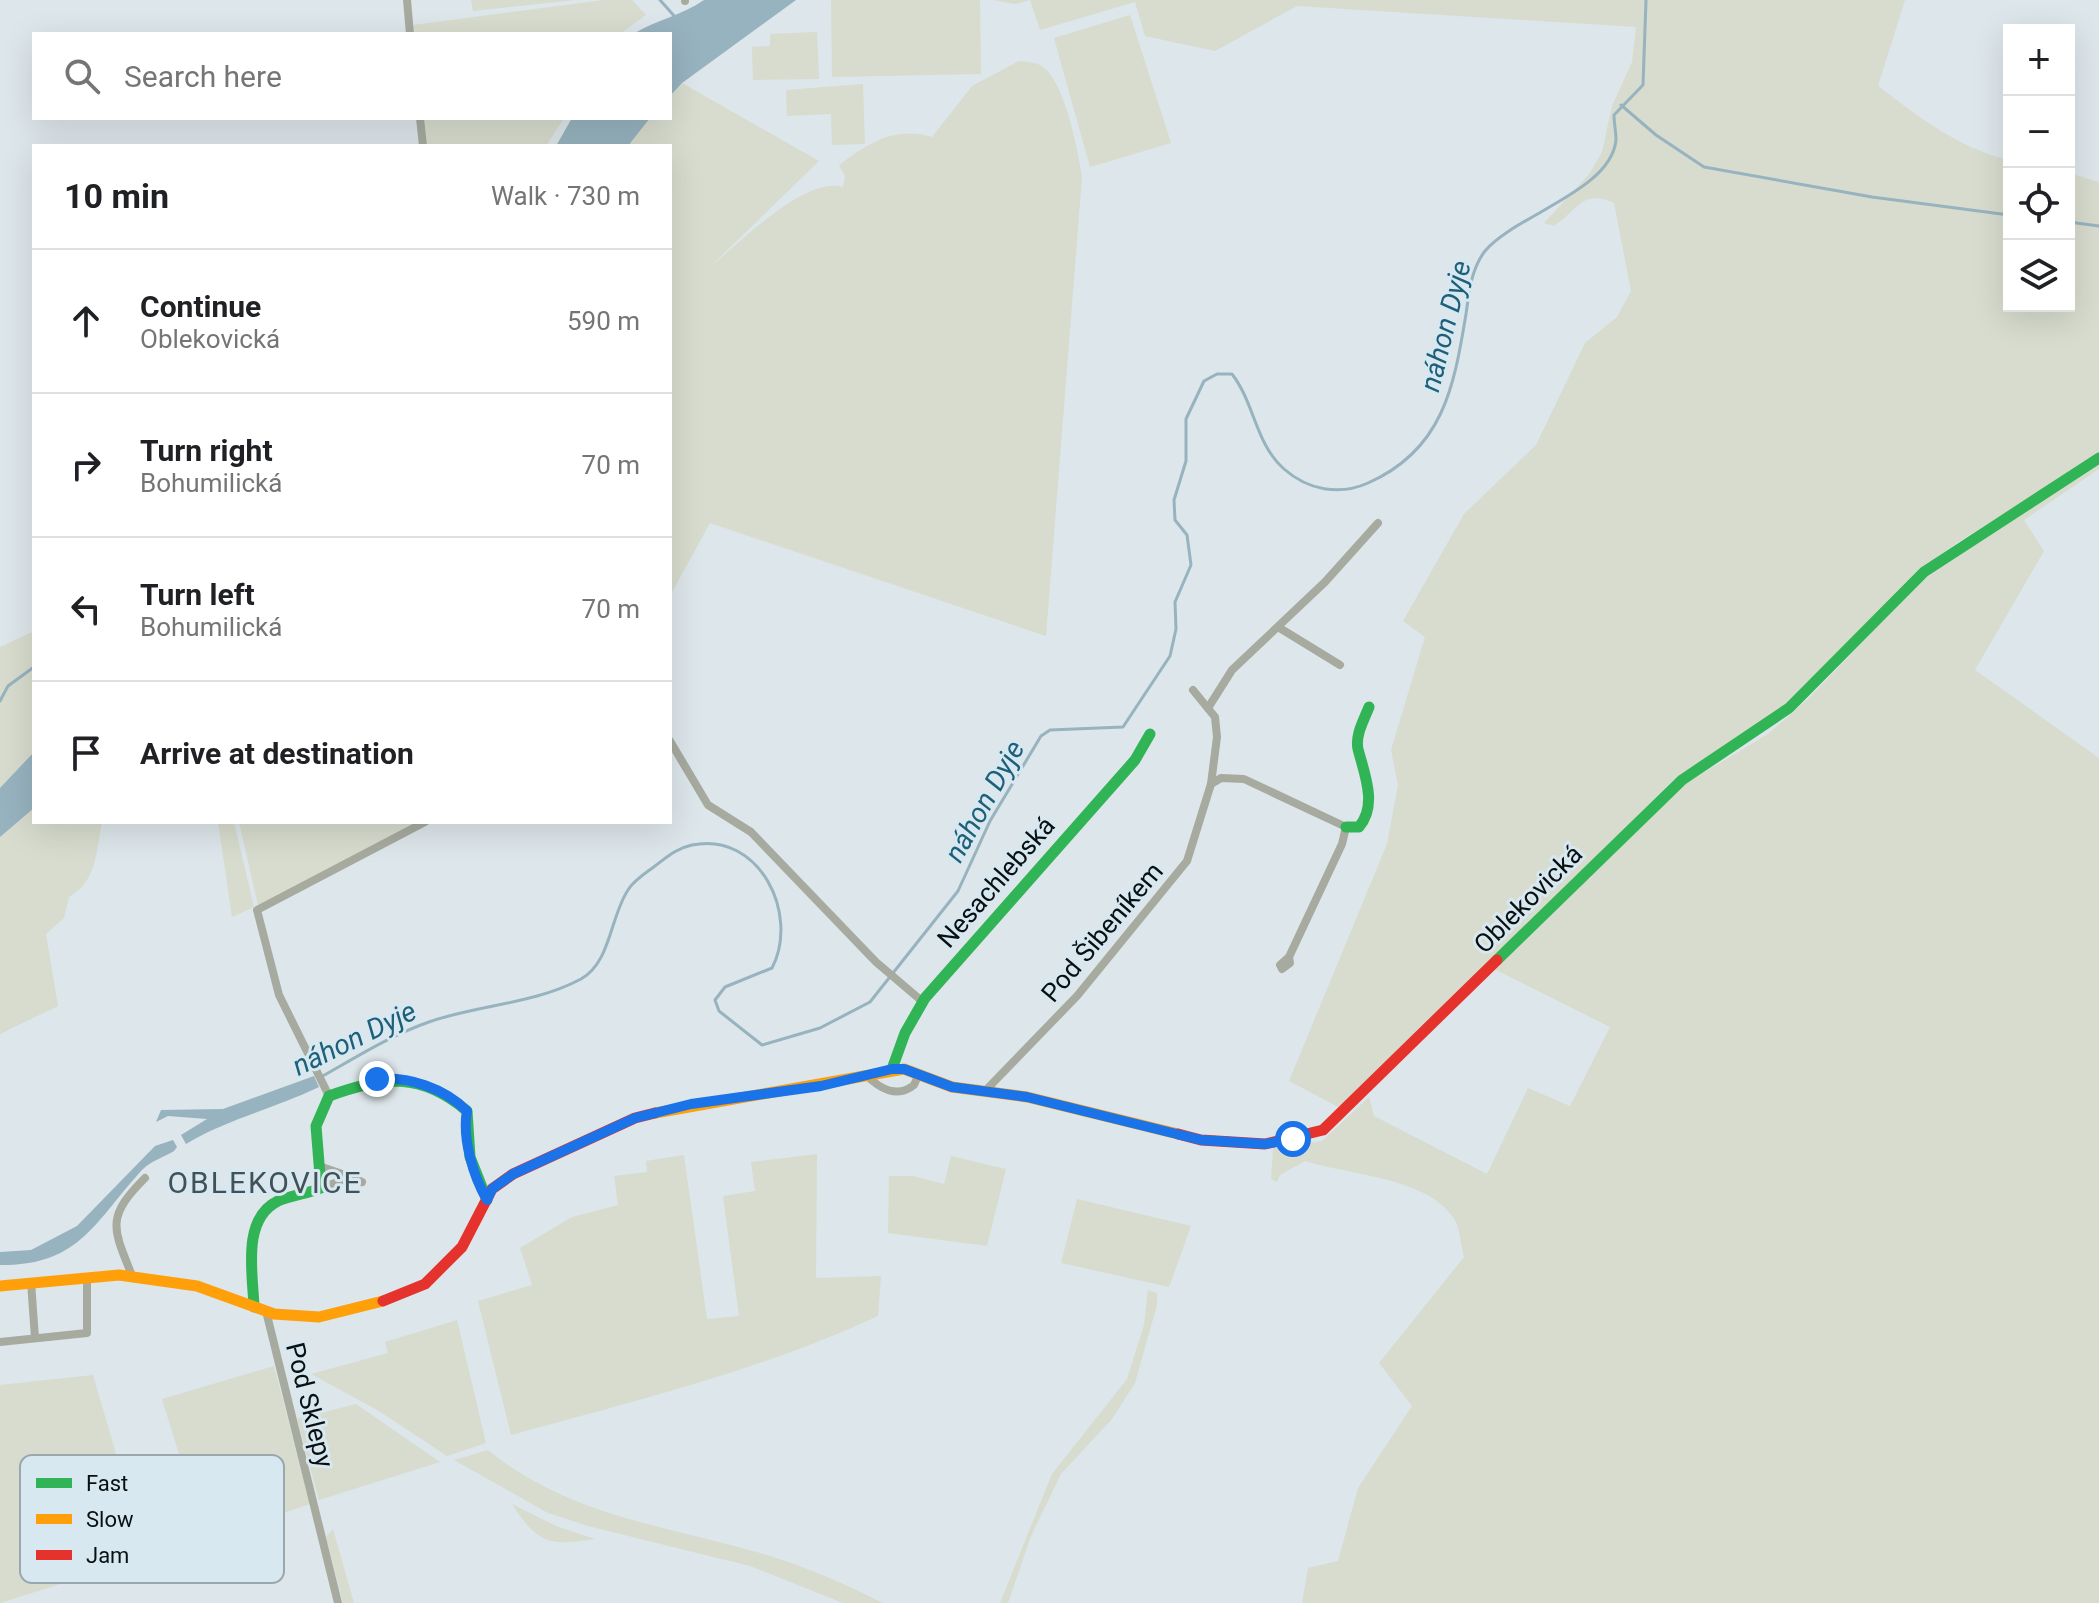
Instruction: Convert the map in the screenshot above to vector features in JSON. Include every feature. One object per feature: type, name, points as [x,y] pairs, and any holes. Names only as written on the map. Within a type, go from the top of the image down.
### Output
[{"type":"street","points":[[407,0],[410,32]]},
{"type":"street","points":[[420,120],[423,144]]},
{"type":"street","name":"Oblekovická","points":[[0,1286],[87,1278],[133,1278],[197,1286],[260,1309],[319,1317],[376,1304],[425,1284],[462,1247],[492,1189],[513,1174],[635,1118],[691,1104],[821,1086],[892,1069],[952,1087],[986,1090],[1201,1140],[1265,1144],[1323,1130],[1682,780],[1789,708],[1924,572],[2099,458]]},
{"type":"street","points":[[1208,708],[1232,670],[1325,582],[1378,523]]},
{"type":"street","points":[[1278,627],[1340,665]]},
{"type":"street","name":"Pod Šibeníkem","points":[[986,1090],[1067,1007],[1187,861],[1211,784],[1217,737],[1215,717],[1193,690]]},
{"type":"street","points":[[1211,784],[1221,778],[1244,779],[1346,827],[1359,827],[1365,820],[1366,767],[1358,748],[1359,733],[1369,707]]},
{"type":"street","name":"Nesachlebská","points":[[892,1069],[905,1033],[923,1002],[1135,760],[1150,734]]},
{"type":"street","points":[[672,744],[708,805],[751,832],[886,971],[923,1002]]},
{"type":"street","points":[[321,1188],[316,1126],[326,1092],[273,979],[257,910],[421,824]]},
{"type":"street","points":[[1289,957],[1342,844],[1346,827]]},
{"type":"street","points":[[866,1075],[884,1089],[898,1092],[914,1085],[918,1076]]},
{"type":"street","points":[[326,1092],[391,1078],[411,1080],[456,1100],[467,1111],[464,1125],[473,1164],[487,1200]]},
{"type":"street","points":[[319,1166],[325,1165],[362,1182]]},
{"type":"street","points":[[260,1309],[254,1233],[258,1217],[274,1203],[351,1177]]},
{"type":"street","points":[[133,1278],[114,1224],[120,1205],[145,1178]]},
{"type":"street","points":[[0,1342],[87,1333],[87,1278]]},
{"type":"street","points":[[31,1282],[35,1338]]},
{"type":"street","name":"Pod Sklepy","points":[[260,1309],[338,1603]]},
{"type":"shaded area","points":[[471,0],[575,0],[473,11]]},
{"type":"shaded area","points":[[604,0],[632,0],[646,15],[623,32],[415,32],[413,25]]},
{"type":"shaded area","points":[[831,0],[980,0],[981,74],[832,77]]},
{"type":"shaded area","points":[[993,0],[1030,0],[1015,4]]},
{"type":"shaded area","points":[[1030,0],[1905,0],[1878,86],[1956,139],[2003,158],[2003,312],[2075,312],[2075,175],[2099,182],[2099,454],[1955,544],[1915,575],[1800,692],[1761,726],[1672,781],[1559,893],[1685,784],[1768,734],[1809,698],[1921,581],[2099,461],[2099,469],[2024,520],[2044,551],[1975,670],[2099,758],[2099,1603],[1302,1603],[1308,1568],[1338,1561],[1358,1488],[1412,1406],[1379,1363],[1464,1257],[1455,1220],[1443,1206],[1427,1195],[1386,1180],[1305,1161],[1280,1175],[1277,1182],[1271,1179],[1273,1148],[1322,1141],[1369,1097],[1374,1116],[1487,1174],[1528,1088],[1570,1106],[1610,1027],[1486,965],[1342,1109],[1289,1081],[1387,844],[1398,785],[1391,750],[1425,637],[1403,621],[1464,514],[1536,445],[1585,343],[1617,317],[1631,291],[1614,203],[1595,198],[1588,200],[1554,226],[1544,223],[1590,173],[1602,152],[1612,106],[1632,62],[1636,27],[1297,6],[1215,51],[1145,36],[1135,2],[1040,30]]},
{"type":"shaded area","points":[[1130,15],[1171,143],[1090,167],[1054,38]]},
{"type":"shaded area","points":[[817,32],[819,79],[753,80],[752,47],[770,46],[770,34]]},
{"type":"shaded area","points":[[1019,61],[1043,67],[1051,75],[1064,102],[1082,177],[1046,636],[710,523],[672,592],[672,144],[630,144],[648,120],[672,120],[672,94],[682,83],[819,161],[710,267],[791,201],[827,186],[843,187],[845,176],[839,165],[861,150],[894,135],[932,137],[972,86]]},
{"type":"shaded area","points":[[863,84],[865,144],[832,145],[831,114],[787,116],[786,90]]},
{"type":"shaded area","points":[[424,120],[563,120],[547,144],[427,144]]},
{"type":"shaded area","points":[[32,632],[32,754],[0,788],[0,647]]},
{"type":"shaded area","points":[[32,810],[32,824],[102,824],[90,874],[69,897],[64,918],[46,934],[58,1006],[0,1034],[0,837]]},
{"type":"shaded area","points":[[218,824],[234,824],[254,907],[232,917]]},
{"type":"shaded area","points":[[239,824],[414,824],[258,905]]},
{"type":"shaded area","points":[[817,1154],[816,1278],[881,1276],[878,1316],[789,1353],[743,1368],[511,1435],[478,1301],[532,1285],[520,1248],[572,1217],[618,1205],[614,1176],[647,1172],[646,1161],[684,1155],[707,1319],[739,1316],[723,1196],[755,1191],[751,1162]]},
{"type":"shaded area","points":[[951,1156],[1006,1169],[987,1246],[888,1233],[889,1176],[913,1176],[944,1184]]},
{"type":"shaded area","points":[[1077,1199],[1191,1226],[1169,1287],[1061,1263]]},
{"type":"shaded area","points":[[1148,1290],[1157,1293],[1157,1305],[1135,1383],[1112,1419],[1061,1474],[1031,1536],[1008,1603],[1000,1603],[1052,1474],[1127,1379],[1144,1325]]},
{"type":"shaded area","points":[[457,1320],[486,1443],[447,1456],[379,1411],[311,1374],[388,1353],[385,1342]]},
{"type":"shaded area","points":[[274,1366],[310,1504],[284,1513],[284,1455],[179,1455],[162,1399]]},
{"type":"shaded area","points":[[93,1375],[116,1455],[20,1455],[20,1583],[63,1583],[0,1603],[0,1385]]},
{"type":"shaded area","points":[[356,1404],[440,1462],[319,1500],[297,1419]]},
{"type":"shaded area","points":[[488,1450],[518,1472],[582,1503],[615,1515],[770,1556],[820,1574],[883,1603],[843,1603],[750,1566],[588,1526],[548,1513],[454,1460]]},
{"type":"shaded area","points":[[512,1504],[556,1526],[595,1539],[555,1542],[546,1539],[529,1527]]},
{"type":"shaded area","points":[[333,1529],[354,1603],[343,1603],[326,1537]]},
{"type":"water","points":[[704,0],[796,0],[682,83],[672,94],[672,32],[637,32]]},
{"type":"water","points":[[571,120],[648,120],[630,144],[557,144]]},
{"type":"water","points":[[32,754],[32,810],[0,837],[0,788]]},
{"type":"water","points":[[314,1076],[319,1087],[186,1144],[181,1135],[207,1119],[168,1116],[156,1122],[161,1110],[223,1109]]},
{"type":"water","points":[[173,1140],[177,1147],[174,1151],[142,1170],[98,1223],[68,1249],[49,1258],[0,1265],[0,1252],[31,1250],[77,1226],[155,1146]]},
{"type":"waterway","points":[[660,0],[676,18]]},
{"type":"waterway","name":"náhon Dyje","points":[[321,1077],[415,1027],[448,1016],[544,994],[581,979],[598,962],[631,886],[672,853],[692,845],[716,844],[737,851],[754,864],[768,881],[777,902],[781,924],[779,947],[772,968],[725,987],[715,1000],[719,1011],[762,1045],[820,1028],[870,1002],[958,891],[990,821],[1041,736],[1050,730],[1123,727],[1170,656],[1176,629],[1175,602],[1191,565],[1187,535],[1175,520],[1174,500],[1186,461],[1186,419],[1204,381],[1217,374],[1232,374],[1274,459],[1293,476],[1313,486],[1335,490],[1357,487],[1393,469],[1413,453],[1441,414],[1449,391],[1471,281],[1480,258],[1499,238],[1580,188],[1598,174],[1610,158],[1616,140],[1614,115],[1643,85],[1646,0]]},
{"type":"waterway","points":[[1621,105],[1656,135],[1704,167],[1872,197],[2003,214]]},
{"type":"waterway","points":[[2075,223],[2099,226]]},
{"type":"waterway","points":[[0,701],[8,686],[32,668]]},
{"type":"traffic: fast","points":[[1497,960],[1682,780],[1789,708],[1924,572],[2099,458]]},
{"type":"traffic: fast","points":[[1346,827],[1359,827],[1368,809],[1368,789],[1357,744],[1369,707]]},
{"type":"traffic: fast","points":[[892,1069],[905,1033],[925,998],[1135,760],[1150,734]]},
{"type":"traffic: fast","points":[[254,1307],[251,1264],[258,1221],[266,1209],[278,1201],[321,1188],[316,1126],[329,1096],[367,1084],[401,1081],[434,1089],[450,1098],[467,1111],[470,1157],[487,1200]]},
{"type":"traffic: slow","points":[[655,1113],[904,1069],[952,1087],[1027,1097],[1178,1134]]},
{"type":"traffic: slow","points":[[0,1286],[119,1275],[197,1286],[274,1314],[319,1317],[383,1301]]},
{"type":"traffic: jam","points":[[1178,1134],[1201,1140],[1265,1144],[1323,1130],[1497,960]]},
{"type":"traffic: jam","points":[[383,1301],[425,1284],[462,1247],[492,1189],[513,1174],[635,1118],[655,1113]]},
{"type":"district","name":"OBLEKOVICE","points":[[265,1183]]},
{"type":"route","points":[[377,1079],[411,1080],[456,1100],[467,1111],[464,1125],[479,1187],[487,1200],[492,1189],[513,1174],[635,1118],[691,1104],[821,1086],[892,1069],[904,1069],[952,1087],[1027,1097],[1201,1140],[1265,1144],[1293,1139]]}]
